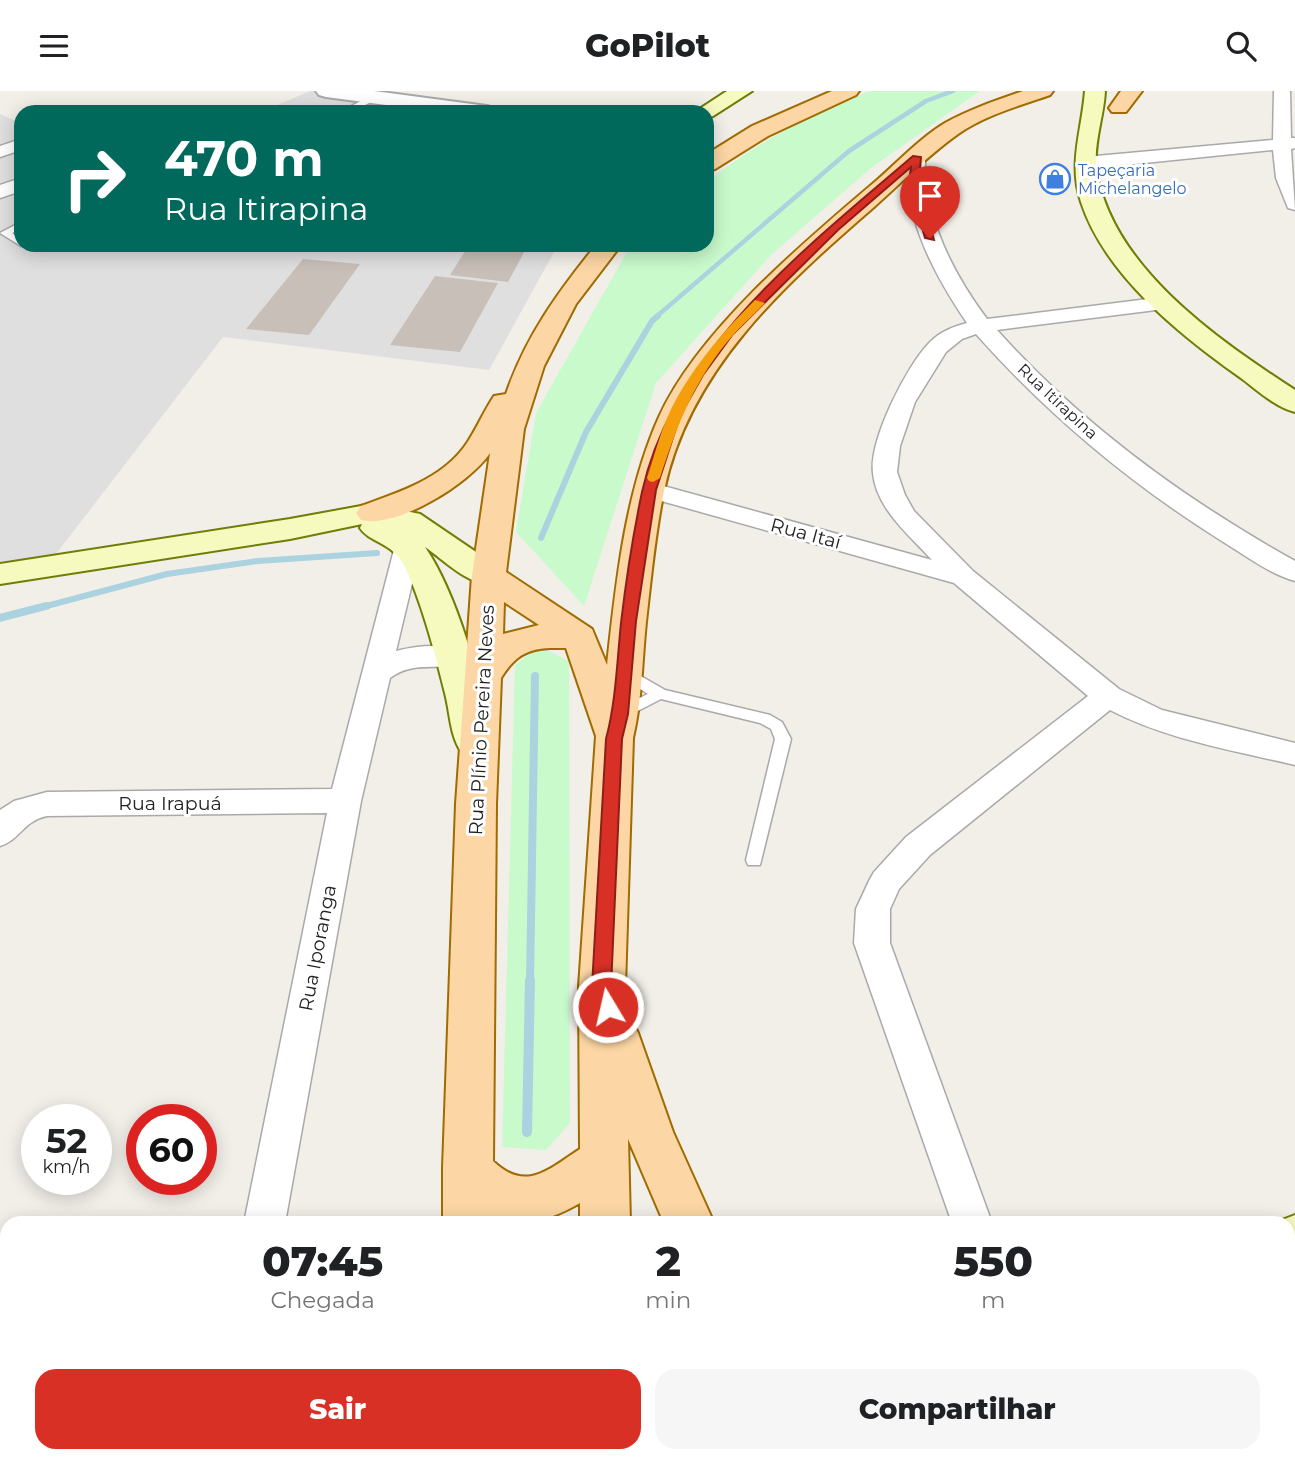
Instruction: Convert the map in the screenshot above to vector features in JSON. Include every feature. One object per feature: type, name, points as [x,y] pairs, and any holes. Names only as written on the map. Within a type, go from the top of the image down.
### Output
[{"type":"main road","points":[[714,107],[742,91]]},
{"type":"main road","points":[[714,160],[760,131],[849,91]]},
{"type":"main road","points":[[605,1216],[601,987],[617,726],[629,621],[649,490],[674,416],[698,375],[729,332],[835,228],[951,129],[981,113],[1043,91]]},
{"type":"main road","points":[[1095,91],[1085,163],[1093,198],[1105,227],[1122,255],[1164,303],[1209,344],[1295,403]]},
{"type":"main road","points":[[1124,97],[1112,162],[1116,202],[1127,224],[1190,300],[1295,381]]},
{"type":"main road","name":"Rua Plínio Pereira Neves","points":[[468,1216],[478,773],[469,667],[489,576],[509,429],[530,366],[564,302],[602,252]]},
{"type":"main road","points":[[0,574],[290,529],[372,513],[425,491],[463,467],[486,437],[506,399],[530,366]]},
{"type":"main road","points":[[372,513],[409,521],[580,637],[617,726]]},
{"type":"main road","points":[[290,529],[367,526],[391,534],[408,546],[469,667],[519,640],[532,637],[580,637]]},
{"type":"main road","points":[[601,987],[649,1133],[686,1216]]},
{"type":"main road","points":[[467,1168],[493,1193],[514,1200],[540,1199],[554,1193],[605,1159]]},
{"type":"street","points":[[1282,91],[1289,143],[1288,191],[1295,204]]},
{"type":"street","points":[[336,99],[374,97],[434,105]]},
{"type":"street","points":[[1085,163],[1289,143]]},
{"type":"street","name":"Rua Itirapina","points":[[916,157],[914,183],[924,225],[936,252],[980,326],[1049,398],[1146,477],[1203,517],[1295,572]]},
{"type":"street","points":[[1164,303],[980,326],[954,334],[937,348],[903,402],[888,446],[884,472],[892,495],[904,515],[963,577],[1108,696],[1151,718],[1180,727],[1295,754]]},
{"type":"street","name":"Rua Itaí","points":[[649,490],[963,577]]},
{"type":"street","name":"Rua Iporanga","points":[[265,1216],[345,801],[408,546]]},
{"type":"street","points":[[376,674],[389,663],[410,655],[469,667]]},
{"type":"street","points":[[970,1216],[872,943],[873,909],[886,881],[918,846],[1108,696]]},
{"type":"street","name":"Rua Irapuá","points":[[1,831],[15,815],[28,808],[47,804],[345,801]]},
{"type":"lane","points":[[14,228],[5,233],[14,239]]},
{"type":"lane","points":[[624,671],[660,694],[765,719],[777,726],[783,739],[754,860]]},
{"type":"lane","points":[[617,726],[660,694]]},
{"type":"shaded area","points":[[310,91],[327,91],[434,105],[277,105]]},
{"type":"shaded area","points":[[0,114],[14,120],[14,191],[0,196]]},
{"type":"shaded area","points":[[14,193],[14,252],[554,252],[489,370],[223,337],[46,567],[0,574],[0,198]]},
{"type":"green space","points":[[870,91],[980,91],[871,168],[771,255],[656,383],[584,606],[516,532],[536,413],[627,252],[714,252],[714,177],[745,154],[827,109]]},
{"type":"green space","points":[[539,646],[569,661],[570,1123],[546,1150],[502,1147],[515,665]]},
{"type":"building","points":[[465,252],[524,252],[508,282],[450,275]]},
{"type":"building","points":[[303,259],[360,264],[309,335],[246,329]]},
{"type":"building","points":[[435,276],[498,283],[460,352],[390,345]]},
{"type":"waterway","points":[[656,317],[849,151],[926,101],[953,91]]},
{"type":"waterway","points":[[541,538],[586,432],[652,321],[658,316]]},
{"type":"waterway","points":[[39,608],[167,574],[258,561],[377,553]]},
{"type":"waterway","points":[[0,618],[46,606]]},
{"type":"waterway","points":[[530,982],[535,676]]},
{"type":"waterway","points":[[527,1132],[530,980]]},
{"type":"slow traffic","points":[[653,478],[674,416],[698,375],[729,332],[759,303]]},
{"type":"place","name":"Tapeçaria Michelangelo","points":[[1055,179]]},
{"type":"route","points":[[608,1007],[601,987],[614,739],[620,714],[629,621],[649,490],[674,416],[698,375],[729,332],[835,228],[916,157],[914,183],[924,225],[930,238]]}]
